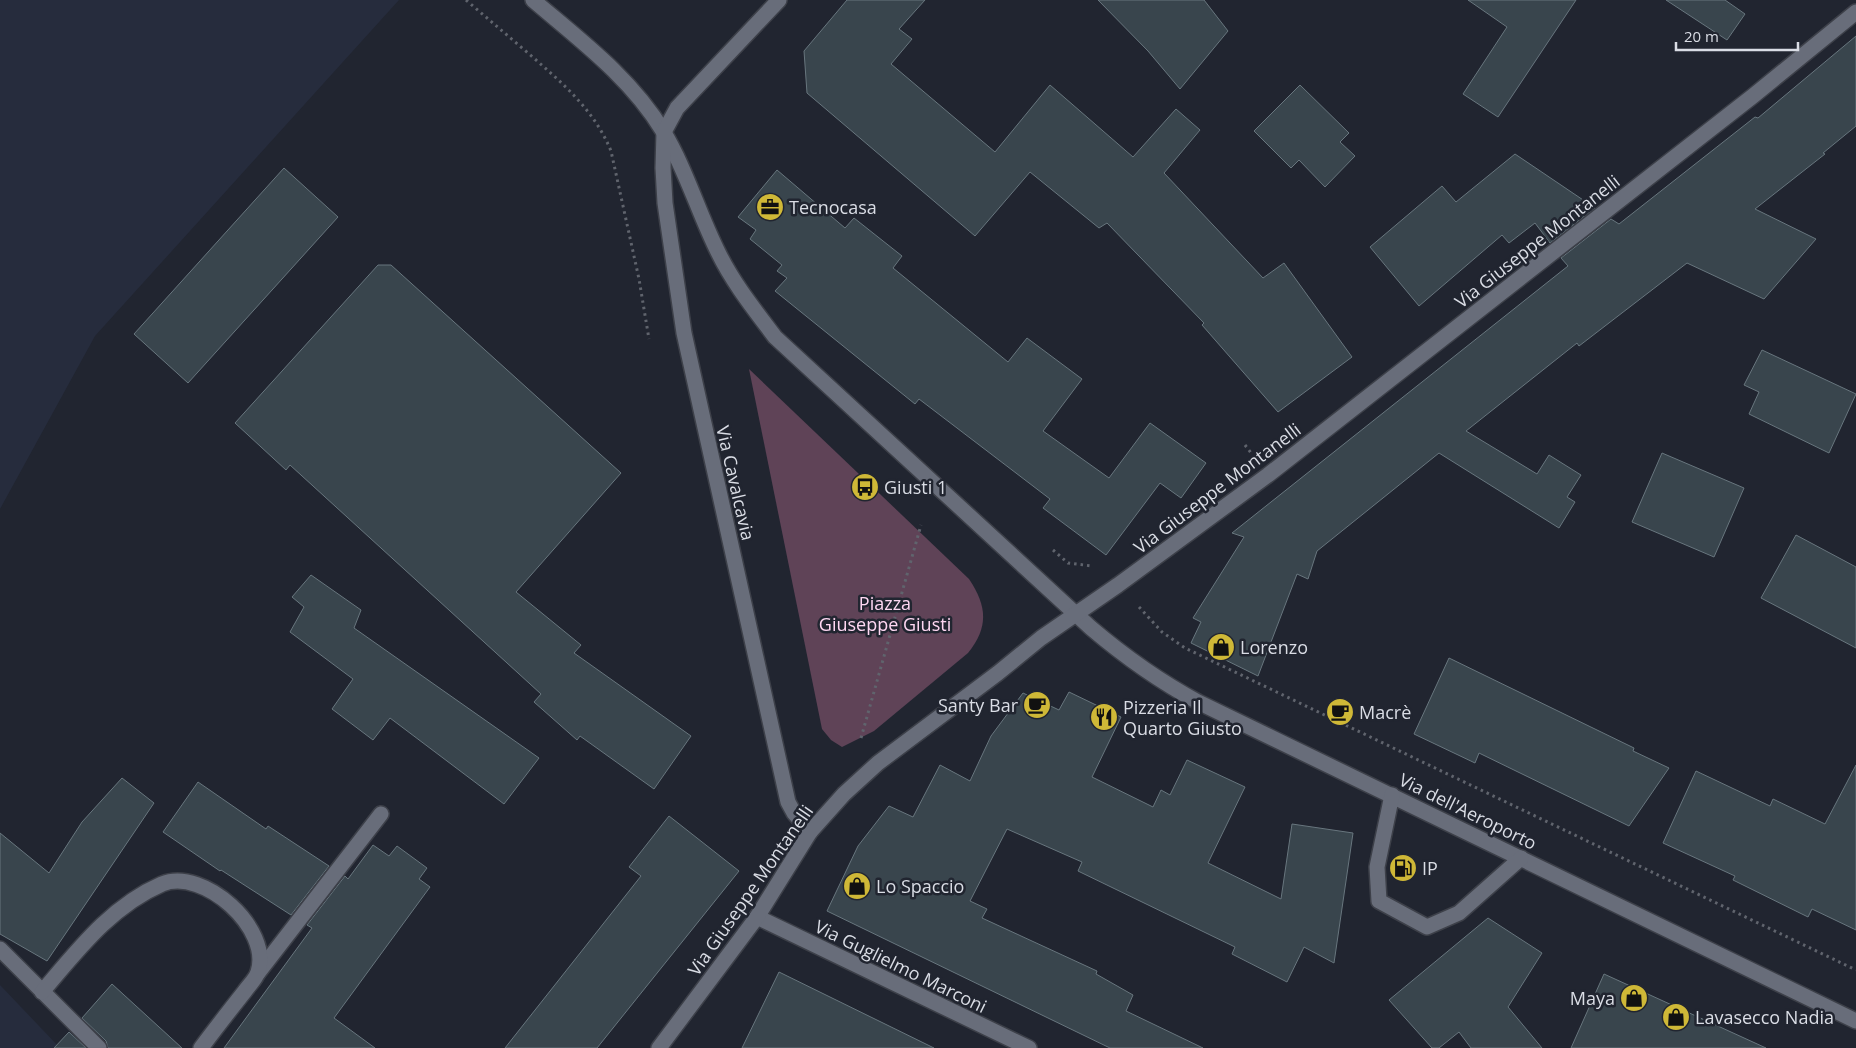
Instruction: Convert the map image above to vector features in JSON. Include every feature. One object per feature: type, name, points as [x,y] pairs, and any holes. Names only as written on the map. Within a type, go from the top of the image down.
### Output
[{"type":"street","points":[[533,0],[583,42],[631,87],[664,132],[691,185],[702,218],[718,253],[742,294],[775,337],[1076,614]]},
{"type":"street","points":[[664,132],[678,108],[779,0]]},
{"type":"street","name":"Via Giuseppe Montanelli","points":[[660,1048],[757,917],[810,832],[844,794],[878,763],[998,673],[1041,638],[1118,585],[1290,458],[1745,102],[1856,12]]},
{"type":"street","name":"Via Cavalcavia","points":[[664,132],[663,168],[665,202],[684,333],[788,802],[794,813],[810,832]]},
{"type":"street","name":"Via dell'Aeroporto","points":[[1076,614],[1133,662],[1198,702],[1856,1020]]},
{"type":"street","points":[[1392,795],[1377,866],[1379,901],[1427,927],[1459,912],[1522,858]]},
{"type":"street","points":[[201,1048],[381,814]]},
{"type":"street","points":[[42,992],[93,932],[135,899],[164,883],[179,881],[191,882],[205,888],[231,905],[245,920],[254,932],[260,952],[258,973]]},
{"type":"street","name":"Via Guglielmo Marconi","points":[[757,917],[1029,1048]]},
{"type":"street","points":[[0,949],[99,1048]]},
{"type":"path","points":[[466,0],[574,94],[604,133],[612,151],[650,339]]},
{"type":"path","points":[[860,742],[921,525]]},
{"type":"path","points":[[1143,611],[1162,632],[1185,648],[1856,970]]},
{"type":"shaded area","points":[[0,0],[399,0],[95,336],[0,509]]},
{"type":"shaded area","points":[[0,985],[60,1048],[0,1048]]},
{"type":"green space","name":"Piazza Giuseppe Giusti","points":[[749,369],[969,579],[982,607],[983,616],[980,634],[968,653],[874,731],[842,747],[831,740],[822,729]]},
{"type":"building","points":[[847,0],[925,0],[899,29],[912,39],[891,64],[995,152],[1050,85],[1133,157],[1176,109],[1200,130],[1164,173],[1263,278],[1284,263],[1352,357],[1278,412],[1202,325],[1204,323],[1107,223],[1099,228],[1030,172],[975,236],[807,93],[804,51]]},
{"type":"building","points":[[1098,0],[1204,0],[1228,31],[1180,89],[1148,51]]},
{"type":"building","points":[[1468,0],[1576,0],[1498,117],[1463,94],[1507,27]]},
{"type":"building","points":[[1666,0],[1725,0],[1745,14],[1727,40]]},
{"type":"building","points":[[1856,36],[1856,126],[1823,153],[1825,154],[1755,209],[1816,239],[1764,299],[1687,263],[1579,346],[1577,343],[1466,431],[1537,474],[1549,455],[1581,475],[1567,497],[1575,502],[1559,528],[1439,453],[1317,551],[1308,579],[1297,574],[1258,676],[1191,643],[1201,622],[1193,618],[1244,537],[1232,533],[1568,266],[1561,258],[1611,219],[1619,224],[1755,117],[1758,118]]},
{"type":"building","points":[[1300,85],[1349,133],[1340,142],[1355,156],[1325,187],[1299,160],[1291,168],[1254,131]]},
{"type":"building","points":[[1515,154],[1595,208],[1550,243],[1535,223],[1509,243],[1502,235],[1419,306],[1370,247],[1442,186],[1456,202]]},
{"type":"building","points":[[284,168],[338,217],[188,383],[134,334]]},
{"type":"building","points":[[777,170],[845,228],[854,218],[902,256],[893,268],[1008,362],[1027,338],[1082,379],[1043,431],[1109,478],[1150,423],[1206,463],[1181,498],[1160,483],[1106,555],[1043,508],[1050,499],[919,399],[915,404],[775,291],[787,278],[777,271],[782,265],[750,239],[756,230],[738,217]]},
{"type":"building","points":[[378,265],[391,265],[621,473],[516,592],[581,645],[574,653],[691,736],[654,789],[580,736],[577,740],[534,702],[541,694],[290,465],[286,470],[235,423]]},
{"type":"building","points":[[1762,350],[1856,394],[1829,453],[1749,414],[1759,392],[1744,385]]},
{"type":"building","points":[[1662,453],[1744,488],[1714,557],[1632,522]]},
{"type":"building","points":[[1796,535],[1856,567],[1856,648],[1761,598]]},
{"type":"building","points":[[311,575],[361,610],[354,628],[539,758],[504,804],[390,718],[373,740],[332,709],[353,679],[290,632],[304,607],[292,597]]},
{"type":"building","points":[[1449,658],[1634,748],[1633,751],[1669,768],[1629,826],[1479,753],[1475,763],[1414,734]]},
{"type":"building","points":[[1069,692],[1121,717],[1092,777],[1153,807],[1161,790],[1170,795],[1187,760],[1245,787],[1208,863],[1281,899],[1292,824],[1353,833],[1334,963],[1304,947],[1287,982],[1232,954],[1235,947],[1078,871],[1082,862],[1007,829],[970,901],[987,909],[982,918],[1097,971],[1096,974],[1133,995],[1126,1011],[1203,1048],[1110,1048],[827,911],[858,846],[889,806],[913,817],[940,765],[970,781],[991,736],[1023,693],[1059,710]]},
{"type":"building","points":[[1856,765],[1856,930],[1812,909],[1808,917],[1733,880],[1735,876],[1663,843],[1696,771],[1770,806],[1773,799],[1825,824]]},
{"type":"building","points":[[122,778],[154,803],[47,961],[0,934],[0,833],[49,873],[82,822]]},
{"type":"building","points":[[198,782],[266,829],[268,826],[329,866],[291,915],[220,871],[163,832]]},
{"type":"building","points":[[669,816],[739,871],[597,1048],[505,1048],[641,876],[629,867]]},
{"type":"building","points":[[373,845],[389,856],[397,846],[427,868],[419,879],[430,887],[334,1018],[375,1048],[224,1048],[312,928],[307,925],[345,876],[348,879]]},
{"type":"building","points":[[1488,918],[1542,953],[1508,1007],[1542,1048],[1471,1048],[1459,1032],[1439,1048],[1432,1048],[1389,1000]]},
{"type":"building","points":[[779,972],[934,1048],[742,1048]]},
{"type":"building","points":[[1604,974],[1650,995],[1766,1048],[1571,1048]]},
{"type":"building","points":[[112,984],[182,1048],[108,1048],[106,1041],[82,1018]]},
{"type":"building","points":[[69,1032],[86,1048],[54,1048]]},
{"type":"place","name":"Tecnocasa","points":[[770,207]]},
{"type":"place","name":"Giusti 1","points":[[865,487]]},
{"type":"place","name":"Lorenzo","points":[[1221,647]]},
{"type":"place","name":"Santy Bar","points":[[1037,705]]},
{"type":"place","name":"Macrè","points":[[1340,712]]},
{"type":"place","name":"Pizzeria Il Quarto Giusto","points":[[1104,717]]},
{"type":"place","name":"IP","points":[[1403,868]]},
{"type":"place","name":"Lo Spaccio","points":[[857,886]]},
{"type":"place","name":"Maya","points":[[1634,998]]},
{"type":"place","name":"Lavasecco Nadia","points":[[1676,1017]]}]
